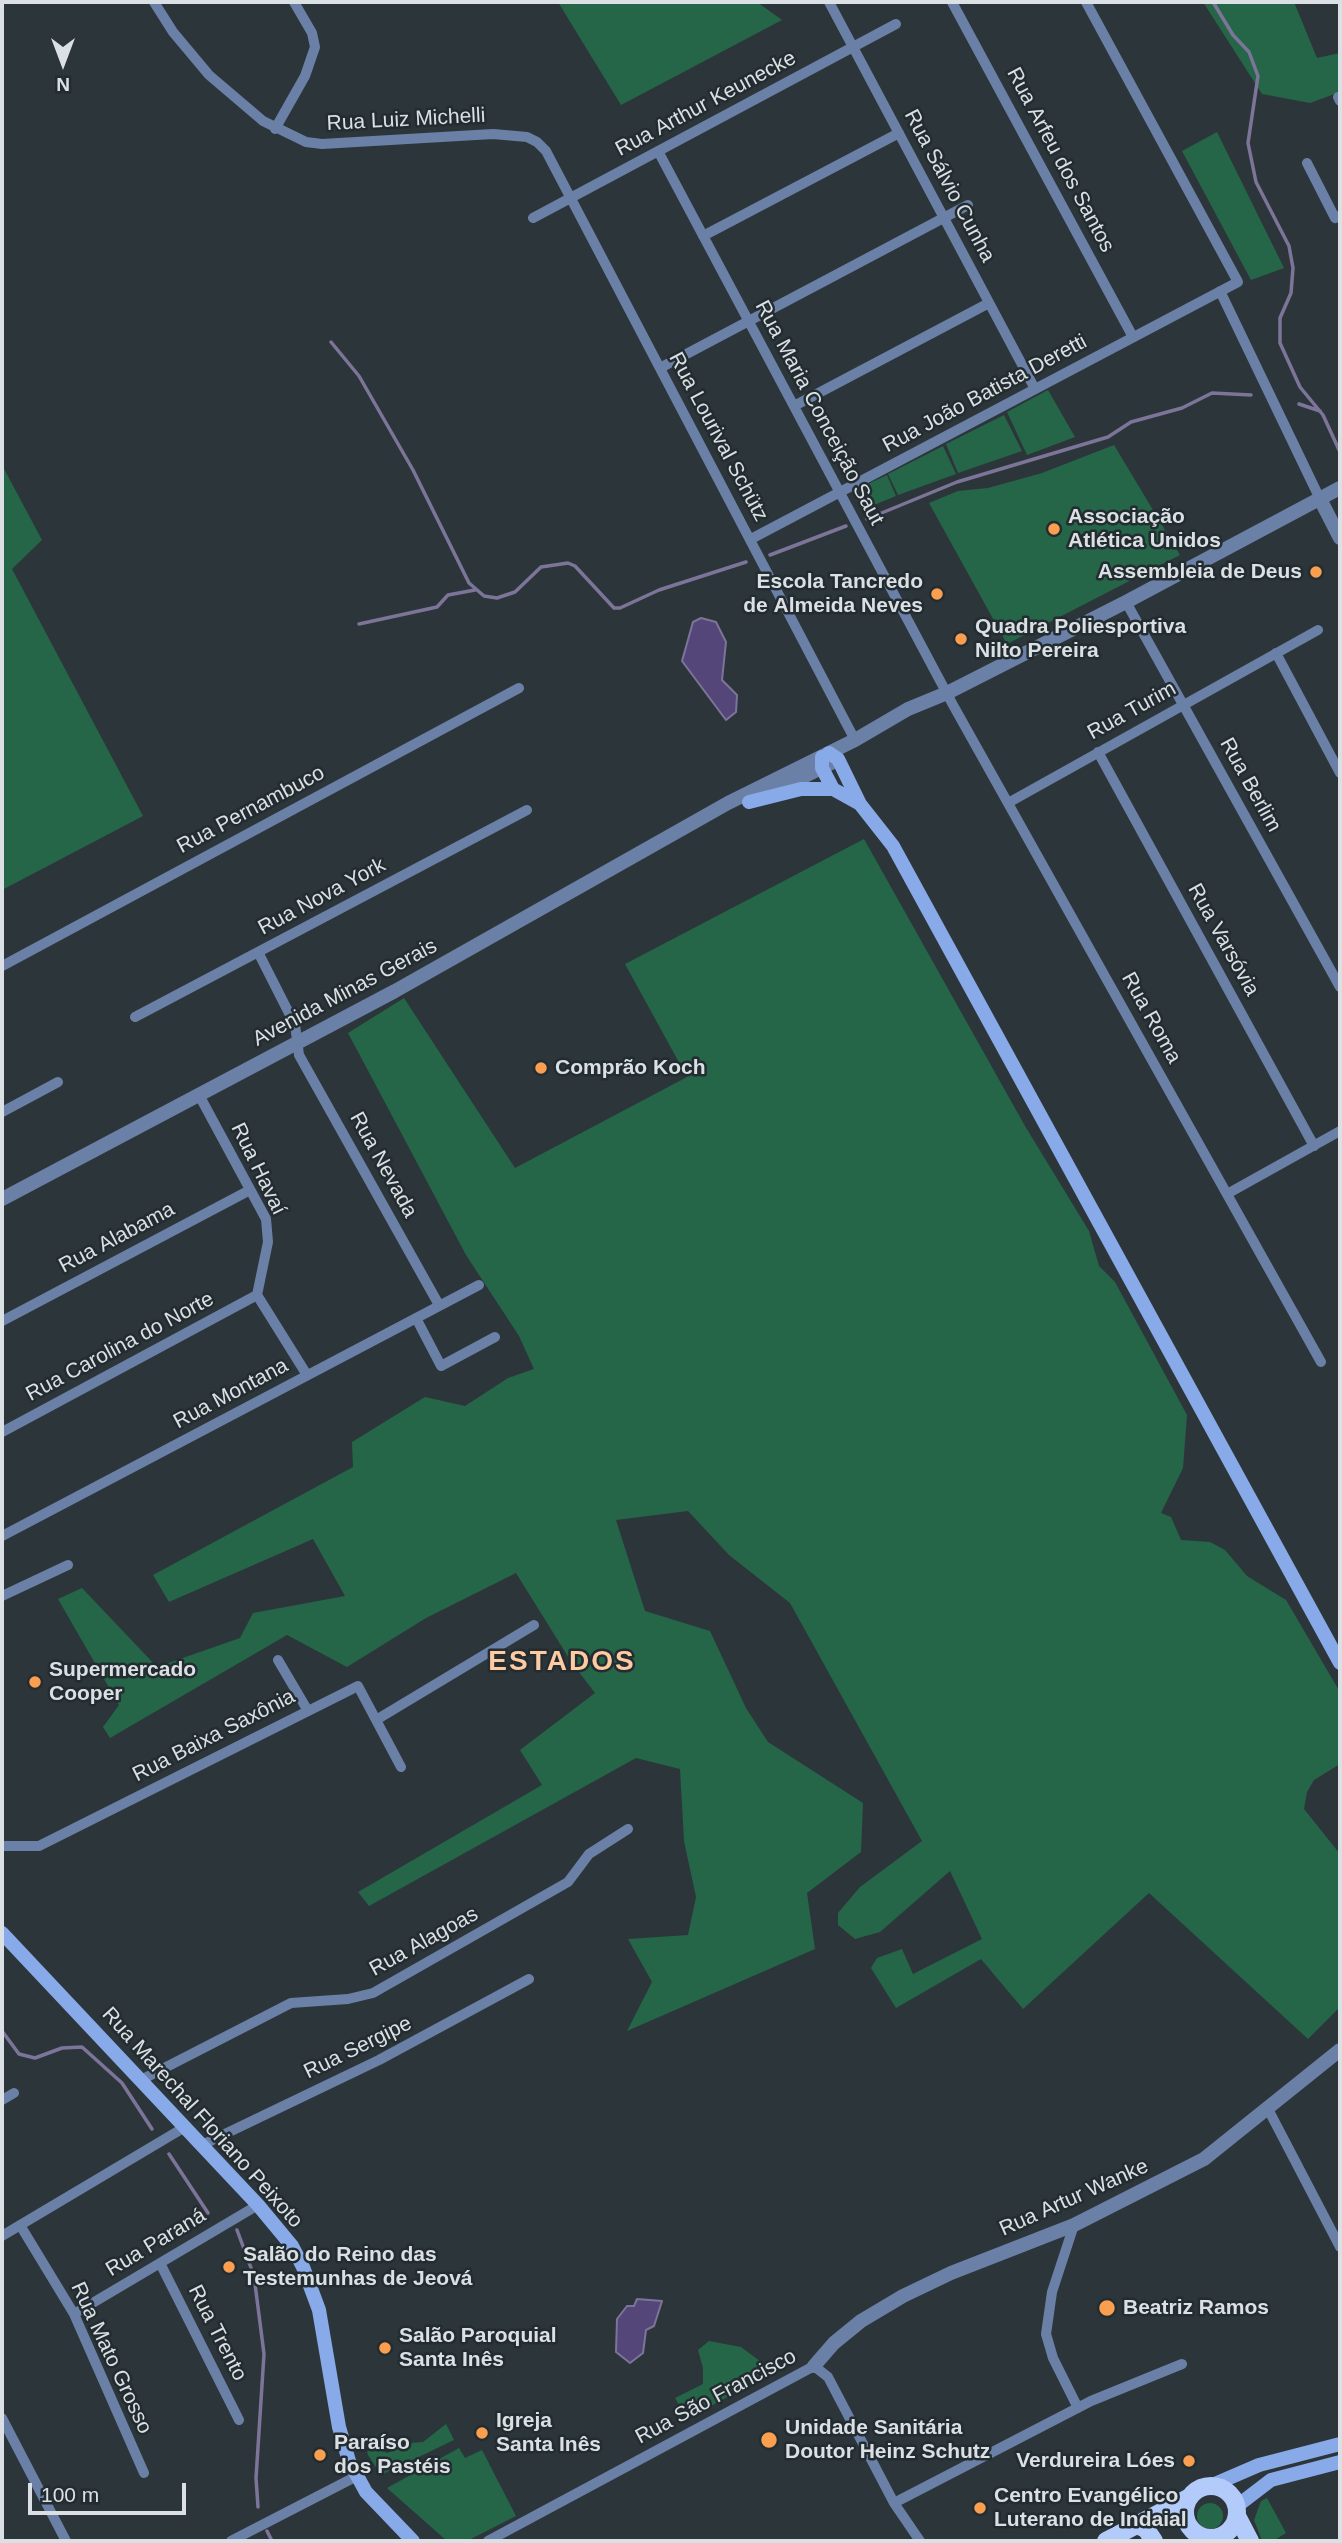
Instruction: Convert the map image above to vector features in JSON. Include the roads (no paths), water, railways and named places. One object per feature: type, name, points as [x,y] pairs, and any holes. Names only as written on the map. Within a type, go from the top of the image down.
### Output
[{"type":"main road","points":[[828,759],[833,789]]},
{"type":"main road","points":[[828,759],[893,846],[1340,1663]]},
{"type":"main road","points":[[749,802],[801,789],[833,789],[860,804]]},
{"type":"main road","name":"Rua Marechal Floriano Peixoto","points":[[2,1933],[258,2205],[292,2246],[313,2290],[339,2427],[357,2476],[375,2503],[413,2541]]},
{"type":"main road","points":[[1106,2541],[1208,2487],[1259,2465],[1335,2445],[1338,2463],[1271,2480],[1237,2511],[1225,2534],[1177,2541]]},
{"type":"main road","points":[[1208,2487],[1226,2491],[1250,2541]]},
{"type":"main road","points":[[1190,2497],[1186,2504],[1186,2520],[1201,2537]]},
{"type":"main road","points":[[1135,2524],[1146,2529],[1154,2541]]},
{"type":"street","name":"Rua Luiz Michelli","points":[[154,2],[200,65],[233,97],[275,128],[306,142],[322,144],[412,136],[512,135],[527,137],[546,151]]},
{"type":"street","points":[[275,128],[305,76],[315,47],[312,33],[294,2]]},
{"type":"street","name":"Rua Sálvio Cunha","points":[[829,2],[1035,389]]},
{"type":"street","name":"Rua Arfeu dos Santos","points":[[952,2],[1133,337]]},
{"type":"street","name":"Rua João Batista Deretti","points":[[751,540],[1238,282],[1086,2]]},
{"type":"street","name":"Rua Arthur Keunecke","points":[[533,218],[896,24]]},
{"type":"street","points":[[703,236],[899,133]]},
{"type":"street","name":"Rua Lourival Schütz","points":[[546,151],[855,740]]},
{"type":"street","name":"Rua Maria Conceição Saut","points":[[658,151],[840,492],[943,694]]},
{"type":"street","points":[[1307,163],[1335,218],[1340,216]]},
{"type":"street","points":[[660,368],[968,205]]},
{"type":"street","points":[[1220,291],[1340,538]]},
{"type":"street","points":[[794,406],[989,303]]},
{"type":"street","name":"Avenida Minas Gerais","points":[[2,1199],[298,1042],[785,774],[828,759],[908,709],[1126,602],[1340,488]]},
{"type":"street","name":"Rua Berlim","points":[[1126,602],[1340,987]]},
{"type":"street","name":"Rua Turim","points":[[1008,803],[1318,630]]},
{"type":"street","points":[[1276,653],[1340,773]]},
{"type":"street","name":"Rua Pernambuco","points":[[2,966],[519,688]]},
{"type":"street","name":"Avenida Minas Gerais","points":[[705,819],[749,802],[828,759],[892,730],[943,694]]},
{"type":"street","name":"Rua Roma","points":[[943,694],[1008,803],[1321,1362]]},
{"type":"street","name":"Rua Varsóvia","points":[[1098,752],[1314,1146]]},
{"type":"street","name":"Rua Nova York","points":[[135,1017],[527,810]]},
{"type":"street","name":"Rua Nevada","points":[[258,952],[295,1025],[299,1055],[439,1306]]},
{"type":"street","points":[[2,1112],[58,1082]]},
{"type":"street","name":"Rua Havaí","points":[[200,1094],[266,1219],[268,1242],[257,1295]]},
{"type":"street","points":[[1227,1194],[1340,1131]]},
{"type":"street","name":"Rua Alabama","points":[[2,1321],[250,1190]]},
{"type":"street","name":"Rua Montana","points":[[2,1536],[479,1284]]},
{"type":"street","points":[[257,1295],[307,1375]]},
{"type":"street","name":"Rua Carolina do Norte","points":[[2,1432],[257,1295]]},
{"type":"street","points":[[416,1318],[441,1366],[495,1337]]},
{"type":"street","points":[[2,1596],[68,1565]]},
{"type":"street","points":[[376,1720],[534,1625]]},
{"type":"street","points":[[278,1660],[308,1711]]},
{"type":"street","name":"Rua Baixa Saxônia","points":[[2,1846],[38,1846],[358,1686],[401,1767]]},
{"type":"street","name":"Rua Alagoas","points":[[141,2080],[291,2003],[348,1999],[373,1993],[568,1881],[589,1854],[628,1829]]},
{"type":"street","name":"Rua Sergipe","points":[[202,2145],[379,2060],[529,1979]]},
{"type":"street","name":"Rua Artur Wanke","points":[[814,2366],[834,2343],[861,2321],[902,2297],[951,2273],[1074,2225],[1204,2159],[1340,2050]]},
{"type":"street","points":[[2,2100],[14,2093]]},
{"type":"street","points":[[1268,2109],[1340,2247]]},
{"type":"street","points":[[2,2236],[185,2127]]},
{"type":"street","name":"Rua Paraná","points":[[74,2314],[258,2205]]},
{"type":"street","name":"Rua Mato Grosso","points":[[20,2225],[74,2314],[144,2473]]},
{"type":"street","points":[[1074,2225],[1052,2292],[1046,2334],[1053,2358],[1078,2409]]},
{"type":"street","name":"Rua Trento","points":[[160,2263],[239,2420]]},
{"type":"street","points":[[894,2503],[1078,2409],[1182,2364]]},
{"type":"street","points":[[814,2366],[828,2377],[894,2503],[920,2541]]},
{"type":"street","name":"Rua São Francisco","points":[[488,2541],[814,2366]]},
{"type":"street","points":[[2,2418],[66,2541]]},
{"type":"street","points":[[231,2541],[357,2476]]},
{"type":"waterway","points":[[1213,2],[1233,35],[1249,52],[1258,76],[1248,143],[1256,182],[1289,246],[1293,268],[1291,293],[1280,318],[1280,343],[1300,387],[1323,415],[1340,452]]},
{"type":"waterway","points":[[331,342],[359,376],[413,470],[469,583],[484,596],[497,598],[515,592],[541,567],[568,563],[575,566],[614,608],[620,608],[659,590],[746,562]]},
{"type":"waterway","points":[[867,519],[957,482],[1108,437],[1131,422],[1182,408],[1212,393],[1251,395]]},
{"type":"waterway","points":[[1299,404],[1320,411]]},
{"type":"waterway","points":[[770,555],[846,526]]},
{"type":"waterway","points":[[359,624],[437,607],[448,595],[475,590]]},
{"type":"waterway","points":[[2,2031],[19,2054],[35,2058],[62,2048],[82,2047],[122,2083],[152,2129]]},
{"type":"waterway","points":[[169,2154],[208,2213]]},
{"type":"waterway","points":[[237,2230],[254,2276],[264,2354],[256,2478],[258,2507]]},
{"type":"waterway","points":[[267,2531],[272,2541]]},
{"type":"place","name":"Associação Atlética Unidos","points":[[1054,529]]},
{"type":"place","name":"Assembleia de Deus","points":[[1316,572]]},
{"type":"place","name":"Escola Tancredo de Almeida Neves","points":[[937,594]]},
{"type":"place","name":"Quadra Poliesportiva Nilto Pereira","points":[[961,639]]},
{"type":"place","name":"Comprão Koch","points":[[541,1068]]},
{"type":"place","name":"Supermercado Cooper","points":[[35,1682]]},
{"type":"place","name":"Salão do Reino das Testemunhas de Jeová","points":[[229,2267]]},
{"type":"place","name":"Beatriz Ramos","points":[[1107,2308]]},
{"type":"place","name":"Salão Paroquial Santa Inês","points":[[385,2348]]},
{"type":"place","name":"Igreja Santa Inês","points":[[482,2433]]},
{"type":"place","name":"Unidade Sanitária Doutor Heinz Schutz","points":[[769,2440]]},
{"type":"place","name":"Paraíso dos Pastéis","points":[[320,2455]]},
{"type":"place","name":"Verdureira Lóes","points":[[1189,2461]]},
{"type":"place","name":"Centro Evangélico Luterano de Indaial","points":[[980,2508]]},
{"type":"district","name":"ESTADOS","points":[[562,1662]]}]
